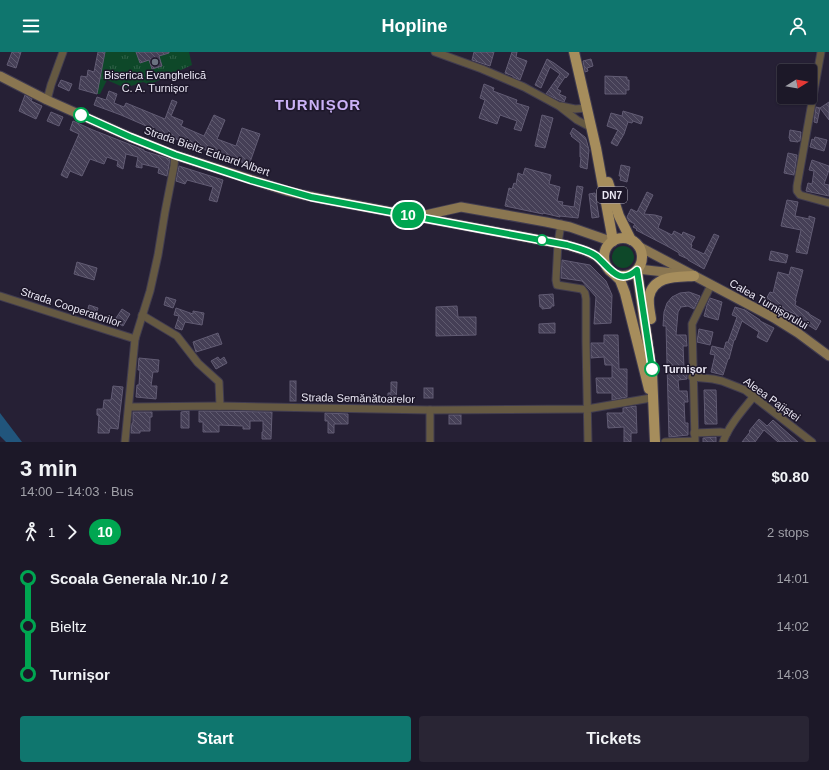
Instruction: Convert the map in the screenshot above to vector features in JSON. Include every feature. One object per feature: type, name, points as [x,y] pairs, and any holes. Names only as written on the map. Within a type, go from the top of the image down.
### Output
[{"type":"main road","name":"DN7","points":[[574,52],[592,128],[613,241]]},
{"type":"main road","name":"DN7","points":[[596,148],[615,206],[623,224],[642,253],[638,269],[651,364],[655,442]]},
{"type":"main road","points":[[635,243],[628,239],[613,241],[607,247],[605,259],[611,270],[618,275],[626,276],[634,273],[638,269]]},
{"type":"main road","name":"DN7","points":[[611,270],[620,280],[625,293],[652,402]]},
{"type":"main road","points":[[652,402],[656,389],[656,374],[649,295],[651,290],[658,282],[665,279],[694,276]]},
{"type":"street","points":[[47,100],[62,52]]},
{"type":"street","points":[[435,52],[482,69],[524,87],[559,106],[577,120],[592,128]]},
{"type":"street","points":[[820,52],[797,191],[800,195],[829,203]]},
{"type":"street","name":"Strada Bieltz Eduard Albert","points":[[0,76],[47,100],[130,137],[175,155],[251,180],[304,195],[558,243],[586,251],[596,256],[611,270]]},
{"type":"street","points":[[559,106],[575,109],[587,108]]},
{"type":"street","points":[[126,442],[135,339],[150,291],[175,155]]},
{"type":"street","points":[[418,217],[461,207],[561,224],[613,241]]},
{"type":"street","points":[[561,224],[558,243],[557,285],[582,289],[585,293],[588,442]]},
{"type":"street","name":"Calea Turnișorului","points":[[635,243],[784,324],[829,356]]},
{"type":"street","name":"Calea Turnișorului","points":[[638,269],[694,276]]},
{"type":"street","points":[[665,442],[695,441],[692,377],[692,324],[711,285]]},
{"type":"street","name":"Strada Cooperatorilor","points":[[0,296],[135,339]]},
{"type":"street","points":[[142,315],[177,336],[198,363],[219,382],[220,406]]},
{"type":"street","name":"Aleea Pajiștei","points":[[692,377],[722,381],[744,390],[754,396],[812,442]]},
{"type":"street","points":[[724,442],[727,434],[754,396]]},
{"type":"street","name":"Strada Semănătoarelor","points":[[129,407],[220,406],[430,410],[587,409],[652,402]]},
{"type":"street","points":[[430,410],[430,442]]},
{"type":"street","points":[[694,433],[720,432],[727,434]]},
{"type":"green space","points":[[105,52],[189,52],[192,65],[148,84],[143,82],[125,88],[107,80],[100,94],[97,94]]},
{"type":"green space","points":[[623,246],[631,249],[634,257],[631,265],[623,268],[615,265],[612,257],[615,249]]},
{"type":"water","points":[[0,413],[22,442],[6,442],[0,436]]},
{"type":"building","points":[[12,52],[21,52],[16,68],[7,65]]},
{"type":"building","points":[[98,52],[105,52],[97,94],[79,89],[81,76],[87,77],[88,70],[94,72]]},
{"type":"building","name":"Biserica Evanghelică C. A. Turnișor","points":[[136,52],[169,53],[159,56],[162,66],[152,69],[149,60],[140,63]]},
{"type":"building","points":[[474,52],[494,52],[490,66],[472,60]]},
{"type":"building","points":[[512,52],[517,52],[516,57],[527,61],[520,80],[505,73]]},
{"type":"building","points":[[547,59],[569,74],[566,78],[565,77],[557,89],[561,91],[559,94],[566,97],[564,102],[546,94],[560,74],[550,67],[541,88],[535,85]]},
{"type":"building","points":[[591,59],[593,66],[587,68],[588,71],[585,72],[583,61]]},
{"type":"building","points":[[605,76],[627,77],[627,80],[629,80],[629,90],[626,90],[626,94],[605,94]]},
{"type":"building","points":[[61,80],[72,84],[69,91],[58,86]]},
{"type":"building","points":[[484,84],[494,88],[493,91],[517,100],[516,103],[529,107],[521,131],[514,129],[517,121],[500,115],[497,124],[479,118],[485,100],[480,98]]},
{"type":"building","points":[[109,91],[117,94],[114,103],[124,107],[126,103],[165,119],[172,100],[177,102],[171,116],[183,121],[181,126],[204,136],[214,115],[225,120],[217,139],[236,146],[242,128],[260,134],[249,165],[242,163],[242,161],[226,154],[225,158],[193,145],[192,147],[121,115],[94,105],[97,97],[106,100]]},
{"type":"building","points":[[25,95],[32,99],[31,101],[42,106],[36,119],[19,111]]},
{"type":"building","points":[[829,102],[829,120],[820,108]]},
{"type":"building","points":[[816,107],[820,108],[817,123],[814,122]]},
{"type":"building","points":[[623,111],[643,117],[641,124],[633,121],[632,123],[628,122],[624,134],[617,146],[611,143],[618,130],[607,126],[611,113],[622,116]]},
{"type":"building","points":[[51,112],[63,117],[59,126],[47,121]]},
{"type":"building","points":[[542,115],[553,118],[545,148],[535,146]]},
{"type":"building","points":[[73,121],[144,151],[170,159],[167,176],[158,173],[159,168],[142,164],[142,168],[136,167],[138,157],[126,154],[123,169],[117,166],[118,161],[107,157],[104,164],[90,159],[82,176],[70,171],[67,178],[61,175],[79,134],[70,130]]},
{"type":"building","points":[[573,128],[586,139],[589,150],[587,169],[580,167],[580,143],[570,134]]},
{"type":"building","points":[[790,130],[801,132],[800,141],[790,141]]},
{"type":"building","points":[[815,137],[827,140],[824,151],[810,147],[812,139],[814,140]]},
{"type":"building","points":[[788,153],[797,155],[794,175],[784,173]]},
{"type":"building","points":[[812,160],[829,166],[824,184],[829,185],[829,196],[806,191],[808,183],[812,184],[814,171],[809,170]]},
{"type":"building","points":[[621,165],[630,167],[627,182],[620,180],[621,176],[619,176]]},
{"type":"building","points":[[179,166],[223,180],[217,202],[209,200],[213,187],[187,180],[185,184],[176,181]]},
{"type":"building","points":[[525,168],[551,175],[549,184],[560,187],[557,201],[563,202],[562,205],[574,207],[577,186],[583,187],[578,218],[560,217],[505,206],[509,188],[512,189],[514,183],[516,184],[518,173],[523,175]]},
{"type":"building","points":[[647,192],[653,195],[644,214],[662,217],[658,228],[672,235],[674,231],[682,235],[683,232],[695,237],[691,244],[691,248],[704,254],[714,234],[719,236],[704,269],[633,227],[635,224],[629,221],[627,217],[631,209],[637,212]]},
{"type":"building","points":[[595,193],[599,217],[592,218],[589,194]]},
{"type":"building","points":[[787,200],[798,202],[795,216],[809,219],[809,216],[815,218],[807,254],[796,252],[801,230],[781,226]]},
{"type":"building","points":[[771,251],[788,255],[786,263],[769,260]]},
{"type":"building","points":[[562,260],[590,265],[606,281],[612,295],[611,323],[594,324],[596,297],[582,281],[561,278]]},
{"type":"building","points":[[77,262],[97,268],[94,280],[74,274]]},
{"type":"building","points":[[791,267],[803,270],[795,305],[821,321],[816,330],[796,316],[797,315],[765,301],[770,292],[773,293],[778,272],[789,275]]},
{"type":"building","points":[[689,292],[700,296],[694,309],[688,306],[681,307],[678,312],[676,335],[686,335],[687,346],[683,346],[684,367],[687,367],[687,379],[678,380],[679,391],[687,391],[688,402],[684,402],[685,423],[688,423],[688,435],[669,437],[666,326],[663,326],[664,312],[667,303],[672,297],[680,293]]},
{"type":"building","points":[[553,294],[554,306],[551,306],[551,308],[542,309],[542,307],[540,307],[539,295]]},
{"type":"building","points":[[166,297],[176,300],[173,308],[164,305]]},
{"type":"building","points":[[710,298],[722,302],[718,320],[704,316]]},
{"type":"building","points":[[89,305],[98,308],[95,318],[86,316]]},
{"type":"building","points":[[457,306],[458,317],[476,317],[476,335],[436,336],[436,307]]},
{"type":"building","points":[[735,307],[745,310],[760,321],[774,328],[767,342],[757,337],[759,332],[742,321],[734,340],[723,375],[711,372],[715,355],[710,354],[712,346],[724,349],[737,317],[732,315]]},
{"type":"building","points":[[176,308],[193,314],[193,311],[204,313],[202,325],[185,322],[182,330],[175,328],[179,316],[174,315]]},
{"type":"building","points":[[122,309],[130,314],[123,326],[114,321]]},
{"type":"building","points":[[555,323],[555,333],[539,333],[539,324]]},
{"type":"building","points":[[699,329],[713,332],[710,345],[697,342]]},
{"type":"building","points":[[218,333],[222,344],[196,352],[193,342]]},
{"type":"building","points":[[604,335],[618,335],[619,369],[627,369],[627,397],[612,400],[612,393],[597,393],[596,378],[612,378],[612,365],[605,365],[604,357],[591,358],[591,343],[604,343]]},
{"type":"building","points":[[218,357],[220,360],[224,357],[227,363],[216,369],[211,361]]},
{"type":"building","points":[[139,358],[159,360],[158,372],[153,372],[151,386],[157,386],[156,399],[136,397],[137,385],[139,385]]},
{"type":"building","points":[[290,381],[296,381],[296,401],[290,401]]},
{"type":"building","points":[[391,382],[397,382],[396,403],[388,403],[388,393],[391,393]]},
{"type":"building","points":[[113,386],[123,387],[118,429],[110,428],[109,433],[98,433],[99,416],[97,415],[97,409],[103,409],[104,400],[111,400]]},
{"type":"building","points":[[424,388],[433,388],[433,398],[424,398]]},
{"type":"building","points":[[704,390],[716,390],[717,424],[705,424]]},
{"type":"building","points":[[636,406],[637,433],[631,433],[631,442],[624,442],[624,427],[608,428],[607,413],[623,413],[623,408]]},
{"type":"building","points":[[189,411],[189,428],[181,428],[181,412]]},
{"type":"building","points":[[199,411],[272,412],[271,439],[262,439],[263,421],[250,421],[250,429],[243,429],[243,426],[219,425],[219,432],[203,432],[203,422],[199,422]]},
{"type":"building","points":[[133,412],[152,412],[152,417],[150,417],[150,431],[131,433]]},
{"type":"building","points":[[325,413],[348,414],[348,424],[334,424],[334,433],[328,433],[328,421],[325,421]]},
{"type":"building","points":[[449,415],[461,415],[461,424],[449,424]]},
{"type":"building","points":[[759,419],[767,426],[773,420],[798,442],[778,442],[764,430],[755,442],[742,442]]},
{"type":"building","points":[[716,437],[716,442],[703,442],[703,438]]},
{"type":"bus line","name":"10","points":[[81,115],[175,155],[287,191],[311,197],[567,245],[596,256],[614,274],[622,276],[630,275],[637,270],[652,369]]},
{"type":"place","name":"Biserica Evanghelică C. A. Turnișor","points":[[155,62]]},
{"type":"place","name":"Turnișor","points":[[652,369]]},
{"type":"district","name":"TURNIȘOR","points":[[318,104]]}]
